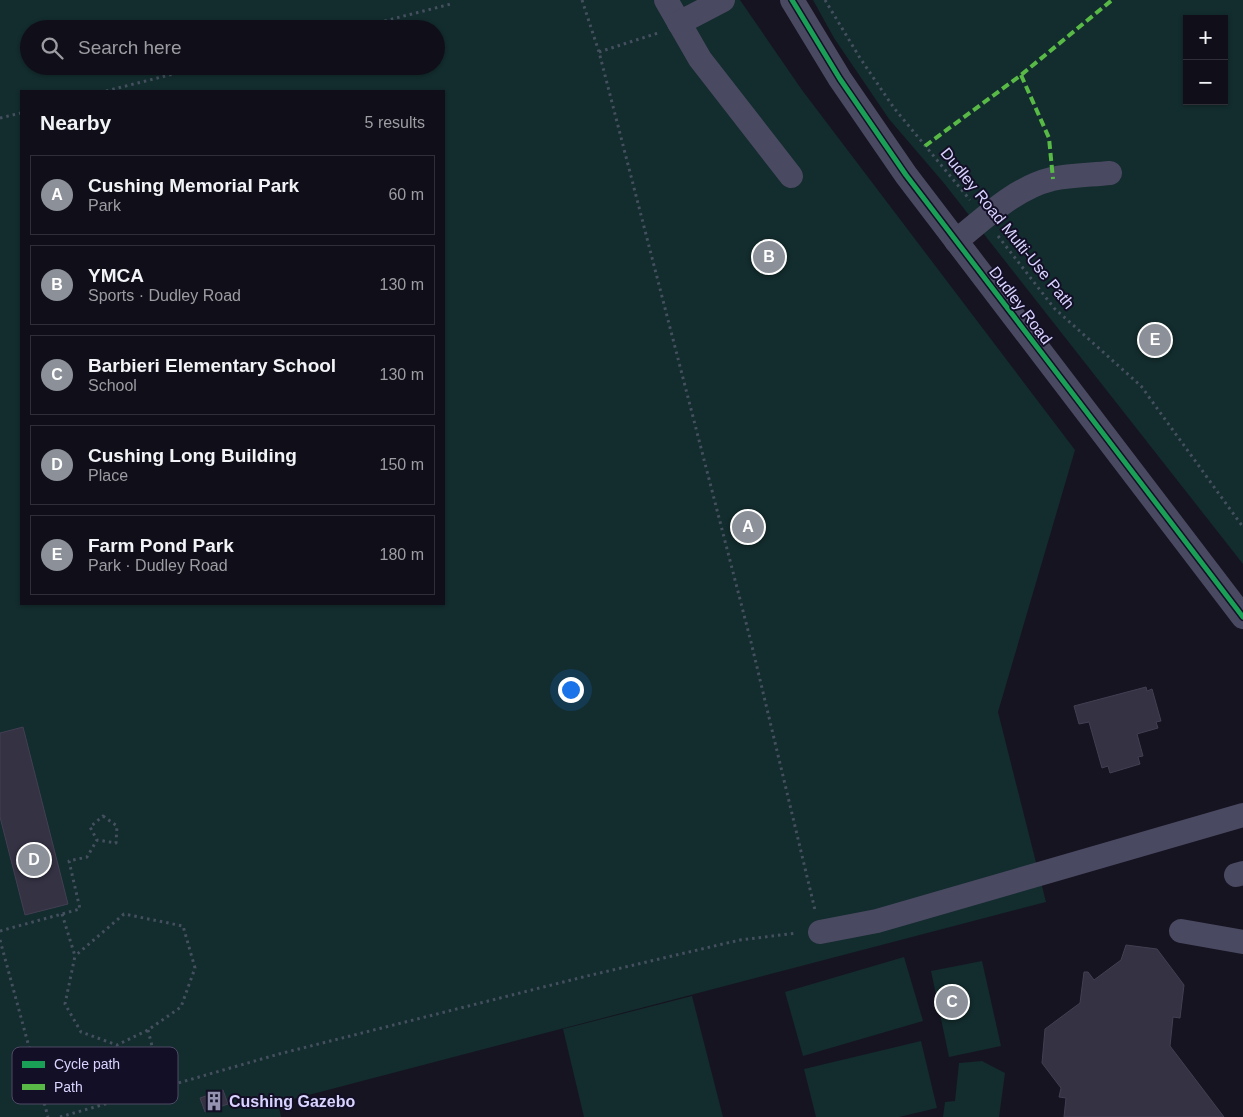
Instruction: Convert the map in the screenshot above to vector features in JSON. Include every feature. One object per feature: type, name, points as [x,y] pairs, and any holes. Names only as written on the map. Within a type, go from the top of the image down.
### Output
[{"type":"street","points":[[666,0],[678,23],[712,75],[791,176]]},
{"type":"street","points":[[678,23],[723,0]]},
{"type":"street","name":"Dudley Road","points":[[792,0],[862,113],[956,241],[1243,617]]},
{"type":"street","points":[[956,241],[1009,200],[1039,183],[1070,176],[1110,173]]},
{"type":"street","points":[[820,932],[877,921],[1243,815]]},
{"type":"street","points":[[1181,931],[1243,942]]},
{"type":"path","points":[[178,1082],[289,1051],[672,955],[748,939],[820,932],[746,623],[599,52],[582,0]]},
{"type":"path","points":[[388,20],[451,4]]},
{"type":"path","points":[[599,52],[655,35],[678,23]]},
{"type":"path","points":[[110,90],[169,75]]},
{"type":"path","points":[[0,118],[20,113]]},
{"type":"path","points":[[103,816],[117,826],[116,843],[97,840],[90,827],[103,816]]},
{"type":"path","points":[[0,931],[80,909],[69,861],[87,857],[97,840]]},
{"type":"path","points":[[62,914],[75,956],[66,1004],[81,1032],[117,1045],[148,1030],[181,1007],[195,968],[182,926],[124,914],[75,956]]},
{"type":"path","points":[[0,940],[29,1047]]},
{"type":"path","points":[[148,1030],[152,1047]]},
{"type":"path","points":[[44,1104],[48,1117]]},
{"type":"path","points":[[60,1117],[103,1104]]},
{"type":"green space","points":[[0,0],[740,0],[802,90],[1075,450],[998,712],[1046,902],[278,1103],[281,1117],[0,1117]]},
{"type":"green space","points":[[813,0],[1243,0],[1243,564],[943,182],[889,119],[834,38]]},
{"type":"green space","points":[[904,957],[923,1021],[803,1056],[785,992]]},
{"type":"green space","points":[[982,961],[1001,1046],[949,1057],[931,971]]},
{"type":"green space","points":[[692,996],[723,1117],[584,1117],[563,1029]]},
{"type":"green space","points":[[921,1041],[937,1108],[899,1117],[816,1117],[804,1069]]},
{"type":"green space","points":[[982,1061],[1005,1073],[999,1117],[943,1117],[945,1102],[955,1101],[959,1063]]},
{"type":"building","points":[[1146,687],[1147,691],[1152,689],[1161,721],[1156,722],[1158,728],[1137,734],[1143,756],[1138,757],[1140,764],[1110,773],[1108,766],[1102,768],[1089,722],[1079,724],[1074,706]]},
{"type":"building","points":[[23,727],[68,904],[25,915],[0,817],[0,733]]},
{"type":"building","points":[[1126,945],[1157,949],[1184,985],[1180,1018],[1173,1017],[1170,1046],[1224,1117],[1064,1117],[1066,1098],[1059,1097],[1061,1088],[1042,1063],[1045,1029],[1080,1003],[1084,972],[1088,972],[1094,980],[1121,960]]},
{"type":"building","name":"Cushing Gazebo","points":[[223,1090],[228,1104],[205,1112],[200,1098]]},
{"type":"marked path","points":[[925,146],[1021,75],[1112,0]]},
{"type":"marked path","points":[[1021,75],[1049,138],[1053,179]]},
{"type":"cycle path","points":[[792,0],[840,79],[906,175],[1243,617]]},
{"type":"place","name":"YMCA","points":[[769,257]]},
{"type":"place","name":"Farm Pond Park","points":[[1155,340]]},
{"type":"place","name":"Cushing Memorial Park","points":[[748,527]]},
{"type":"place","name":"Cushing Long Building","points":[[34,860]]},
{"type":"place","name":"Barbieri Elementary School","points":[[952,1002]]},
{"type":"place","name":"Cushing Gazebo","points":[[214,1101]]}]
